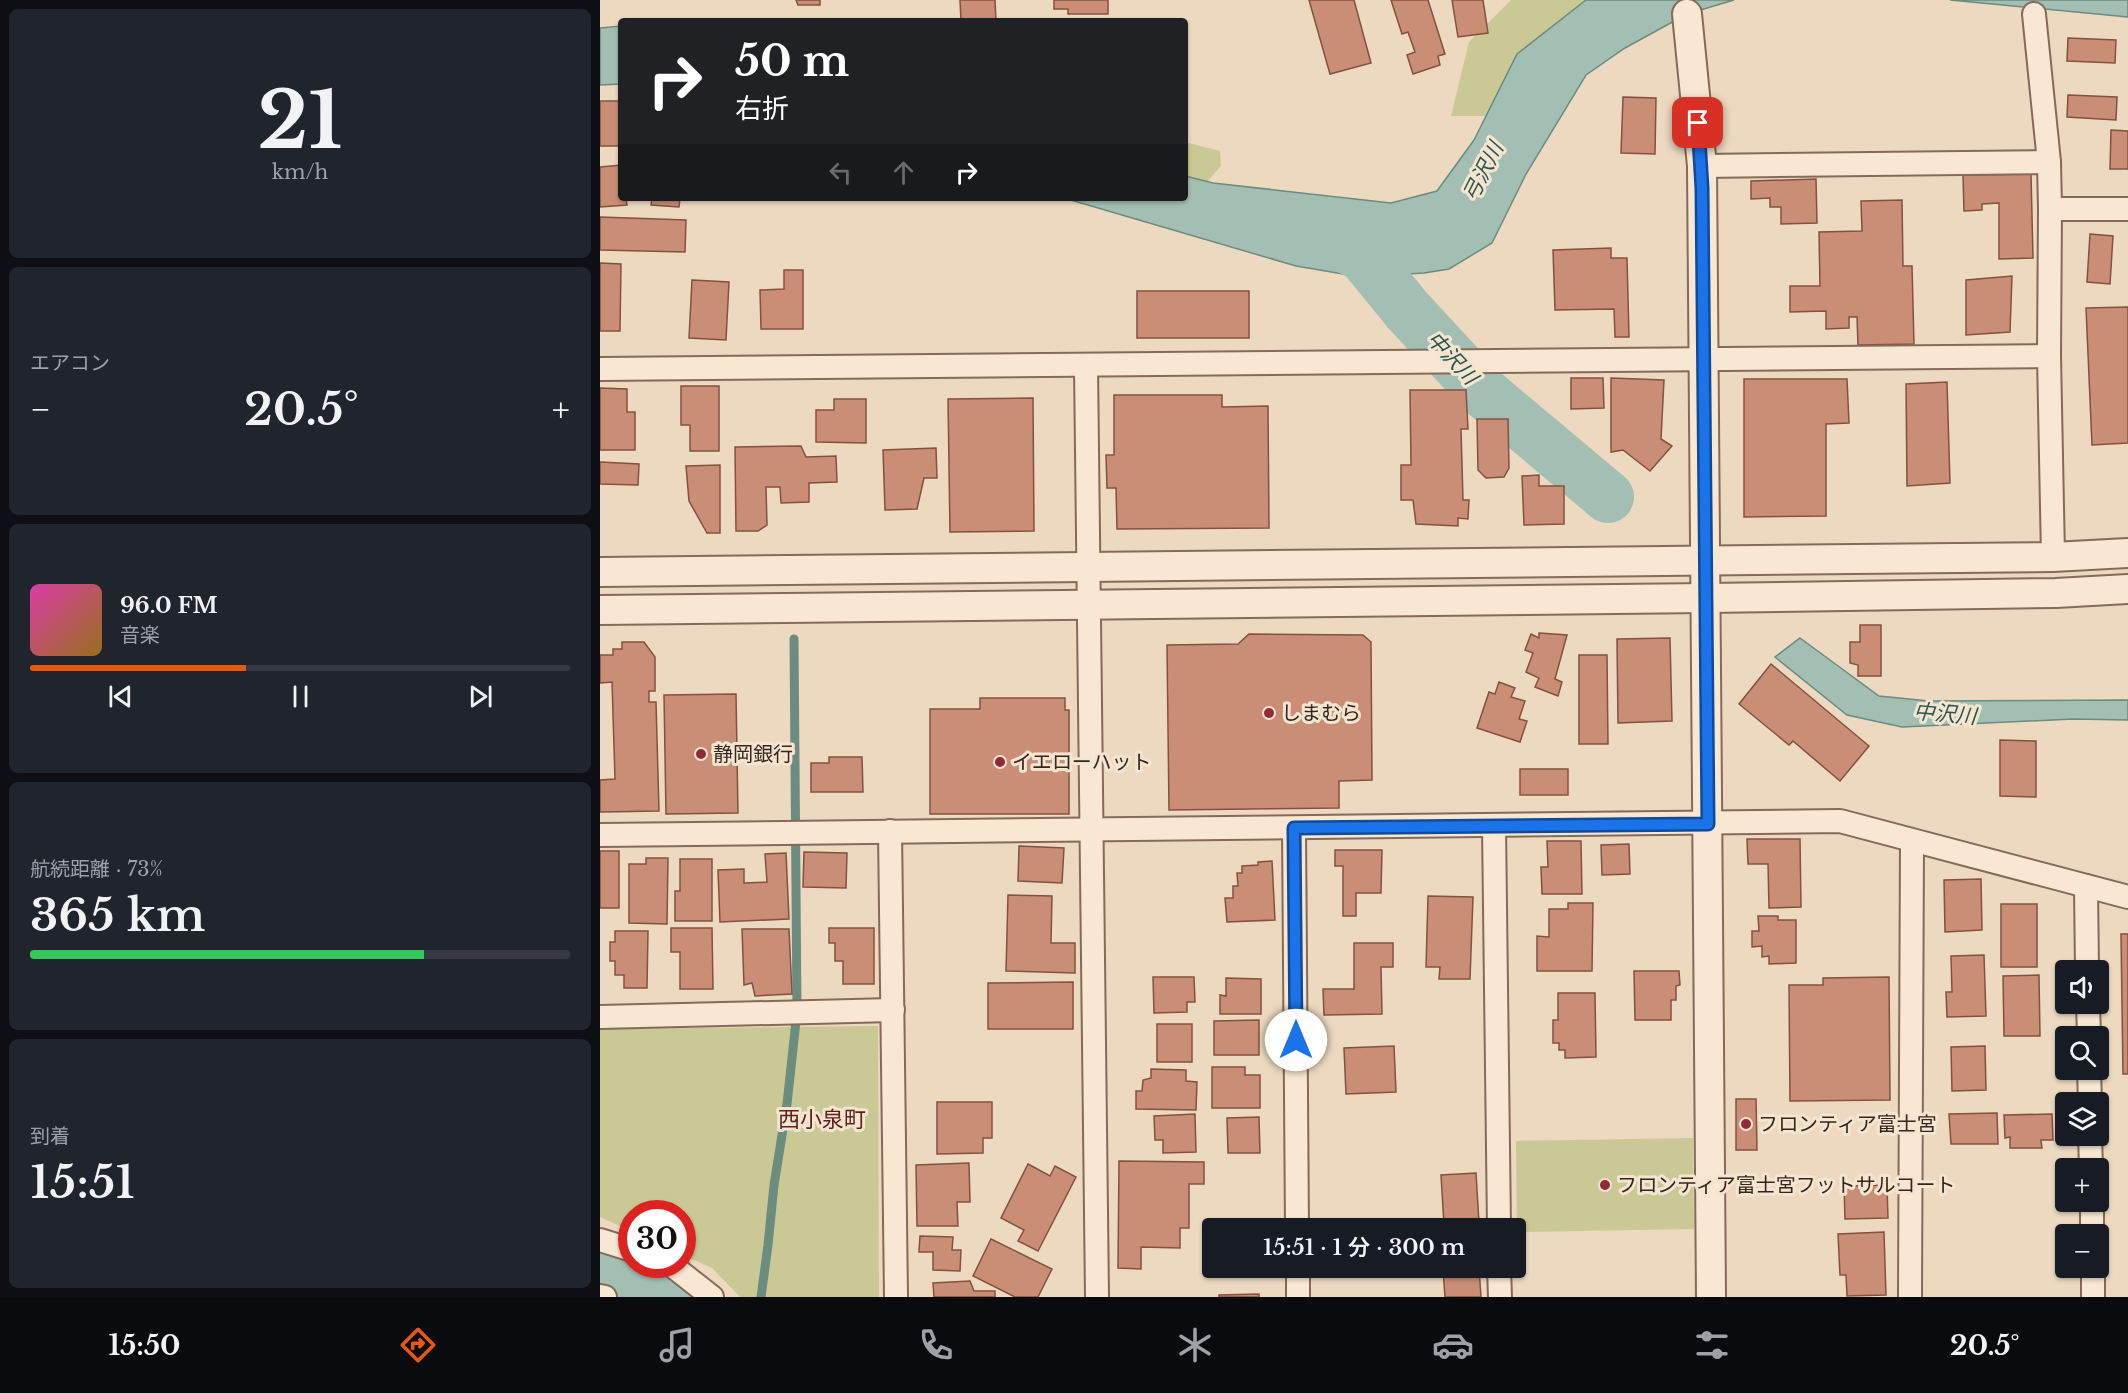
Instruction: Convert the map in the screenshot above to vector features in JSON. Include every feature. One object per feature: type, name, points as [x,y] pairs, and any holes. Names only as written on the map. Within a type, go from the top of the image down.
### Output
[{"type":"street","points":[[1687,14],[1702,166],[1711,1297]]},
{"type":"street","points":[[2034,14],[2049,162],[2049,356],[2053,557]]},
{"type":"street","points":[[1702,166],[2049,162]]},
{"type":"street","points":[[2050,209],[2128,209]]},
{"type":"street","points":[[600,369],[2049,356]]},
{"type":"street","points":[[1086,365],[1098,1297]]},
{"type":"street","points":[[600,572],[2053,557],[2128,553]]},
{"type":"street","points":[[600,610],[1707,598],[2056,593],[2128,589]]},
{"type":"street","points":[[600,835],[1840,821],[2128,897]]},
{"type":"street","points":[[1494,825],[1499,1218]]},
{"type":"street","points":[[1294,828],[1297,1218]]},
{"type":"street","points":[[890,831],[896,1297]]},
{"type":"street","points":[[1910,1297],[1912,841]]},
{"type":"street","points":[[2086,886],[2087,960]]},
{"type":"street","points":[[600,1017],[893,1010]]},
{"type":"street","points":[[600,1240],[618,1246]]},
{"type":"street","points":[[688,1278],[712,1297]]},
{"type":"street","points":[[1298,1278],[1298,1297]]},
{"type":"street","points":[[1499,1278],[1500,1297]]},
{"type":"street","points":[[2093,1278],[2093,1297]]},
{"type":"street","points":[[600,1296],[605,1297]]},
{"type":"shaded area","points":[[1511,0],[1619,0],[1491,116],[1451,116],[1469,42]]},
{"type":"shaded area","points":[[1188,143],[1220,151],[1221,166],[1206,183],[1188,186]]},
{"type":"shaded area","points":[[878,1026],[879,1297],[740,1297],[712,1268],[696,1261],[696,1200],[618,1200],[618,1225],[600,1217],[600,1029]]},
{"type":"shaded area","name":"フロンティア富士宮フットサルコート","points":[[1693,1138],[1694,1229],[1526,1232],[1526,1218],[1517,1218],[1516,1141]]},
{"type":"water","name":"弓沢川","points":[[1586,0],[1734,0],[1687,14],[1625,48],[1586,75],[1526,174],[1492,243],[1449,269],[1361,277],[1296,266],[1074,201],[1188,201],[1188,177],[1213,183],[1391,203],[1437,191],[1474,140],[1517,54]]},
{"type":"water","points":[[1950,0],[2128,0],[2128,17]]},
{"type":"water","points":[[618,26],[618,84],[600,85],[600,28]]},
{"type":"water","points":[[1800,638],[1879,696],[1929,701],[2128,700],[2128,720],[2073,719],[1902,727],[1847,715],[1775,657]]},
{"type":"building","points":[[796,0],[820,0],[820,5],[798,5]]},
{"type":"building","points":[[960,0],[995,0],[996,18],[961,18]]},
{"type":"building","points":[[1054,0],[1108,0],[1108,14],[1068,14],[1068,9],[1054,9]]},
{"type":"building","points":[[1309,0],[1354,0],[1371,63],[1330,74]]},
{"type":"building","points":[[1391,0],[1428,0],[1445,54],[1438,56],[1440,65],[1413,74],[1407,55],[1415,52],[1408,32],[1402,34]]},
{"type":"building","points":[[1452,0],[1483,0],[1488,33],[1458,37]]},
{"type":"building","points":[[2068,38],[2116,40],[2115,63],[2067,61]]},
{"type":"building","points":[[2068,95],[2117,97],[2116,120],[2067,117]]},
{"type":"building","points":[[1623,97],[1656,98],[1655,154],[1621,153]]},
{"type":"building","points":[[600,101],[618,101],[618,146],[600,146]]},
{"type":"building","points":[[2111,130],[2128,131],[2128,169],[2110,169]]},
{"type":"building","points":[[618,165],[618,201],[626,201],[627,205],[600,207],[600,167]]},
{"type":"building","points":[[2031,174],[2033,258],[1999,259],[1999,203],[1982,204],[1982,210],[1964,211],[1963,175]]},
{"type":"building","points":[[1816,179],[1817,223],[1781,224],[1781,207],[1770,207],[1770,198],[1751,199],[1751,181]]},
{"type":"building","points":[[1902,200],[1903,266],[1912,266],[1914,344],[1858,345],[1857,317],[1849,317],[1849,328],[1826,329],[1826,311],[1790,312],[1790,286],[1820,286],[1819,232],[1862,231],[1861,201]]},
{"type":"building","points":[[652,201],[680,201],[679,207],[651,205]]},
{"type":"building","points":[[600,217],[686,220],[685,252],[600,250]]},
{"type":"building","points":[[2090,234],[2113,236],[2110,284],[2087,282]]},
{"type":"building","points":[[1611,248],[1611,258],[1627,258],[1629,337],[1615,337],[1614,309],[1555,310],[1553,250]]},
{"type":"building","points":[[600,263],[621,264],[620,331],[600,331]]},
{"type":"building","points":[[784,270],[803,270],[803,329],[761,329],[760,290],[784,289]]},
{"type":"building","points":[[2012,276],[2010,332],[1966,335],[1966,280]]},
{"type":"building","points":[[692,280],[729,282],[726,340],[689,338]]},
{"type":"building","points":[[1137,291],[1249,291],[1249,338],[1137,338]]},
{"type":"building","points":[[2128,307],[2128,443],[2092,445],[2086,308]]},
{"type":"building","points":[[1571,378],[1603,378],[1604,408],[1571,409]]},
{"type":"building","points":[[1611,378],[1664,380],[1661,439],[1672,446],[1650,471],[1623,450],[1611,452]]},
{"type":"building","points":[[1744,379],[1847,379],[1849,423],[1826,424],[1826,516],[1744,517]]},
{"type":"building","points":[[1947,382],[1950,483],[1907,486],[1906,384]]},
{"type":"building","points":[[681,386],[719,386],[719,451],[690,451],[690,425],[681,425]]},
{"type":"building","points":[[600,388],[627,389],[627,412],[635,412],[635,450],[600,450]]},
{"type":"building","points":[[1410,390],[1466,390],[1468,429],[1461,429],[1463,500],[1469,500],[1468,519],[1458,518],[1458,526],[1416,524],[1413,500],[1401,500],[1401,465],[1411,465]]},
{"type":"building","points":[[1114,395],[1222,395],[1222,407],[1268,406],[1269,528],[1117,529],[1116,488],[1107,488],[1106,455],[1114,455]]},
{"type":"building","points":[[1033,398],[1034,531],[950,532],[948,399]]},
{"type":"building","points":[[834,399],[866,399],[866,443],[816,442],[816,410],[834,410]]},
{"type":"building","points":[[1477,419],[1508,419],[1509,468],[1504,477],[1486,478],[1478,470]]},
{"type":"building","points":[[801,446],[806,457],[836,456],[837,482],[809,483],[809,502],[781,503],[780,487],[766,487],[767,525],[758,531],[736,531],[735,447]]},
{"type":"building","points":[[936,448],[937,478],[924,478],[917,509],[885,510],[883,450]]},
{"type":"building","points":[[600,462],[639,464],[638,485],[600,484]]},
{"type":"building","points":[[720,465],[720,533],[707,533],[689,501],[686,466]]},
{"type":"building","points":[[1539,475],[1539,486],[1564,486],[1564,524],[1524,525],[1522,476]]},
{"type":"building","points":[[1860,625],[1881,625],[1881,676],[1858,676],[1858,665],[1850,663],[1850,642],[1860,642]]},
{"type":"building","points":[[1539,633],[1567,635],[1555,679],[1562,682],[1558,696],[1535,687],[1539,678],[1526,672],[1533,653],[1525,650],[1531,634],[1539,638]]},
{"type":"building","name":"しまむら","points":[[1249,634],[1363,635],[1371,642],[1372,780],[1339,781],[1339,808],[1169,810],[1167,645],[1238,644]]},
{"type":"building","points":[[1670,638],[1672,721],[1618,723],[1617,639]]},
{"type":"building","points":[[622,642],[644,642],[655,657],[655,691],[649,691],[649,702],[656,702],[659,811],[600,812],[600,780],[615,779],[612,682],[600,683],[600,655],[613,655],[613,649],[622,649]]},
{"type":"building","points":[[1579,655],[1607,655],[1608,744],[1579,744]]},
{"type":"building","points":[[1771,664],[1869,746],[1840,781],[1793,741],[1789,745],[1739,704]]},
{"type":"building","points":[[1499,682],[1515,688],[1511,697],[1525,701],[1519,719],[1527,721],[1520,742],[1477,728],[1489,692],[1495,694]]},
{"type":"building","name":"静岡銀行","points":[[736,694],[738,813],[666,814],[664,695]]},
{"type":"building","name":"イエローハット","points":[[980,698],[1065,698],[1065,710],[1069,710],[1069,814],[930,814],[930,709],[980,709]]},
{"type":"building","points":[[2000,740],[2036,741],[2036,797],[2000,796]]},
{"type":"building","points":[[829,757],[862,757],[863,792],[811,792],[811,763],[829,763]]},
{"type":"building","points":[[1520,769],[1568,769],[1568,795],[1520,795]]},
{"type":"building","points":[[1747,839],[1800,839],[1801,907],[1769,908],[1768,864],[1748,864]]},
{"type":"building","points":[[1547,841],[1581,841],[1582,894],[1542,894],[1541,867],[1548,867]]},
{"type":"building","points":[[1629,844],[1630,874],[1602,875],[1601,845]]},
{"type":"building","points":[[1019,846],[1064,848],[1062,883],[1018,881]]},
{"type":"building","points":[[1335,850],[1382,850],[1381,893],[1356,893],[1356,916],[1343,916],[1343,866],[1335,866]]},
{"type":"building","points":[[600,851],[619,851],[619,908],[600,908]]},
{"type":"building","points":[[804,852],[847,853],[846,888],[803,887]]},
{"type":"building","points":[[786,853],[789,919],[720,922],[718,870],[744,869],[744,883],[767,882],[765,854]]},
{"type":"building","points":[[646,858],[668,858],[667,924],[629,923],[629,864],[646,864]]},
{"type":"building","points":[[680,859],[712,859],[712,921],[675,921],[675,891],[680,891]]},
{"type":"building","points":[[1272,861],[1275,920],[1227,922],[1225,898],[1233,898],[1233,886],[1238,886],[1237,873],[1242,873],[1242,866]]},
{"type":"building","points":[[1981,879],[1982,930],[1945,932],[1944,880]]},
{"type":"building","points":[[1008,895],[1052,896],[1051,943],[1075,943],[1075,973],[1006,971]]},
{"type":"building","points":[[1428,896],[1473,897],[1470,979],[1439,979],[1440,967],[1426,967]]},
{"type":"building","points":[[1568,903],[1593,903],[1592,971],[1537,971],[1537,936],[1549,937],[1549,909],[1568,909]]},
{"type":"building","points":[[2001,904],[2037,904],[2037,967],[2001,967]]},
{"type":"building","points":[[1758,916],[1778,916],[1778,920],[1796,920],[1796,963],[1769,964],[1769,956],[1762,957],[1762,946],[1752,947],[1752,931],[1759,931]]},
{"type":"building","points":[[671,928],[712,928],[713,989],[680,989],[680,952],[671,952]]},
{"type":"building","points":[[829,928],[874,928],[874,984],[843,984],[843,961],[835,961],[835,943],[829,943]]},
{"type":"building","points":[[742,929],[789,929],[792,994],[755,996],[752,983],[744,985]]},
{"type":"building","points":[[615,931],[648,931],[647,988],[624,988],[624,975],[615,975],[615,961],[610,961],[610,942],[615,942]]},
{"type":"building","points":[[2121,934],[2128,934],[2128,1074],[2123,1074]]},
{"type":"building","points":[[1354,943],[1393,943],[1393,967],[1381,967],[1382,1014],[1324,1015],[1323,989],[1354,989]]},
{"type":"building","points":[[1984,955],[1986,1016],[1947,1017],[1946,992],[1952,992],[1951,956]]},
{"type":"building","points":[[1634,971],[1679,971],[1680,985],[1676,986],[1676,1000],[1671,1000],[1671,1020],[1635,1020]]},
{"type":"building","points":[[2039,975],[2040,1036],[2004,1036],[2003,976]]},
{"type":"building","points":[[1153,977],[1194,977],[1195,1002],[1187,1002],[1187,1012],[1154,1013]]},
{"type":"building","points":[[1889,977],[1890,1100],[1790,1101],[1789,985],[1823,985],[1823,978]]},
{"type":"building","points":[[1226,978],[1261,979],[1261,1014],[1220,1014],[1220,995],[1226,996]]},
{"type":"building","points":[[1073,982],[1073,1029],[988,1029],[988,983]]},
{"type":"building","points":[[1558,993],[1595,993],[1596,1057],[1565,1058],[1565,1050],[1559,1050],[1559,1043],[1553,1043],[1553,1020],[1558,1020]]},
{"type":"building","points":[[1259,1020],[1259,1055],[1214,1055],[1214,1021]]},
{"type":"building","points":[[1157,1024],[1192,1024],[1192,1062],[1157,1062]]},
{"type":"building","points":[[1394,1046],[1396,1092],[1346,1094],[1344,1048]]},
{"type":"building","points":[[1985,1046],[1986,1090],[1952,1091],[1951,1047]]},
{"type":"building","points":[[1212,1067],[1245,1067],[1245,1075],[1260,1075],[1260,1108],[1212,1108]]},
{"type":"building","points":[[1151,1069],[1186,1070],[1186,1081],[1197,1082],[1196,1110],[1136,1109],[1136,1091],[1142,1091],[1143,1080],[1151,1078]]},
{"type":"building","name":"フロンティア富士宮","points":[[1736,1099],[1756,1099],[1757,1150],[1736,1150]]},
{"type":"building","points":[[937,1102],[992,1102],[992,1138],[983,1138],[983,1153],[937,1154]]},
{"type":"building","points":[[1997,1113],[1998,1144],[1951,1144],[1949,1114]]},
{"type":"building","points":[[1195,1114],[1196,1152],[1163,1153],[1163,1140],[1155,1140],[1154,1116]]},
{"type":"building","points":[[2052,1114],[2053,1140],[2041,1140],[2042,1148],[2010,1148],[2010,1137],[2005,1138],[2004,1115]]},
{"type":"building","points":[[1259,1117],[1260,1153],[1228,1153],[1227,1118]]},
{"type":"building","points":[[1119,1161],[1204,1162],[1204,1184],[1189,1184],[1189,1228],[1180,1228],[1180,1248],[1141,1247],[1141,1269],[1118,1268]]},
{"type":"building","points":[[969,1163],[970,1202],[957,1202],[958,1226],[917,1226],[916,1165]]},
{"type":"building","points":[[1028,1164],[1050,1176],[1055,1166],[1076,1177],[1038,1251],[1018,1241],[1024,1230],[1001,1218]]},
{"type":"building","points":[[1476,1173],[1479,1218],[1444,1218],[1441,1175]]},
{"type":"building","points":[[1887,1185],[1888,1218],[1845,1219],[1844,1186]]},
{"type":"building","points":[[1884,1232],[1886,1295],[1847,1296],[1846,1275],[1840,1275],[1838,1234]]},
{"type":"building","points":[[920,1236],[953,1237],[952,1250],[961,1250],[960,1271],[933,1270],[933,1252],[919,1252]]},
{"type":"building","points":[[991,1239],[1052,1269],[1038,1297],[1015,1297],[973,1276]]},
{"type":"building","points":[[1444,1278],[1480,1278],[1481,1297],[1445,1297]]},
{"type":"building","points":[[970,1281],[974,1291],[995,1291],[995,1297],[934,1297],[933,1283]]},
{"type":"building","points":[[1259,1294],[1259,1297],[1219,1297],[1219,1295]]},
{"type":"waterway","name":"中沢川","points":[[1322,234],[1363,256],[1408,311],[1483,392],[1608,497]]},
{"type":"waterway","points":[[761,1297],[797,1012],[794,639]]},
{"type":"waterway","points":[[600,1268],[646,1285],[666,1297]]},
{"type":"place","name":"しまむら","points":[[1269,713]]},
{"type":"place","name":"静岡銀行","points":[[701,754]]},
{"type":"place","name":"イエローハット","points":[[1000,762]]},
{"type":"place","name":"フロンティア富士宮","points":[[1746,1124]]},
{"type":"place","name":"フロンティア富士宮フットサルコート","points":[[1605,1185]]},
{"type":"district","name":"西小泉町","points":[[822,1119]]},
{"type":"route","points":[[1296,1040],[1294,828],[1708,824],[1702,166],[1698,123]]}]
